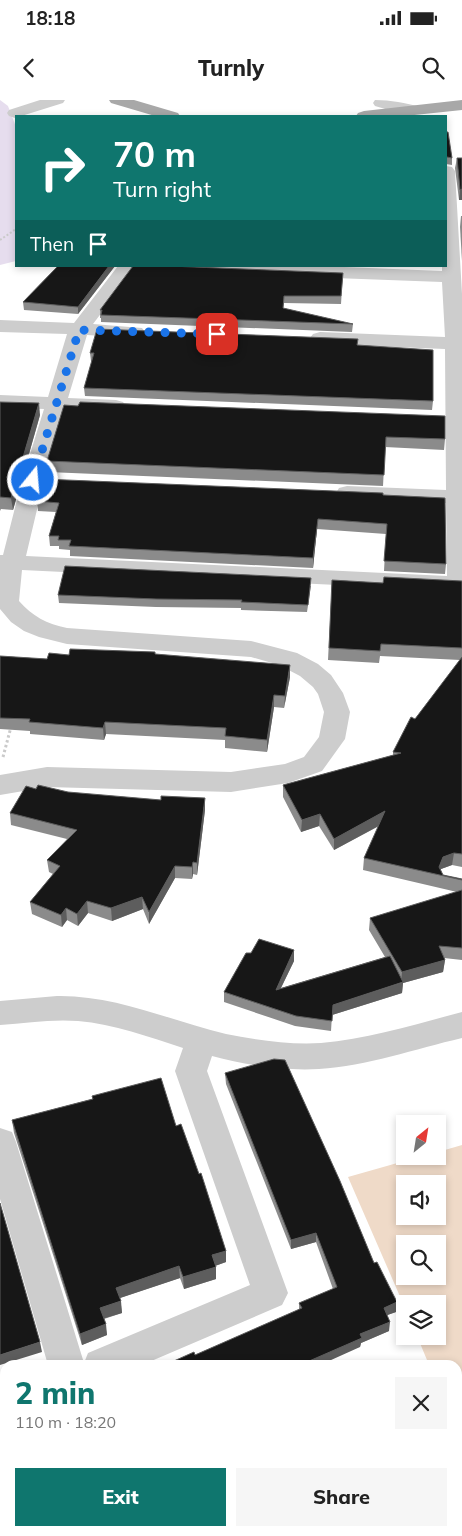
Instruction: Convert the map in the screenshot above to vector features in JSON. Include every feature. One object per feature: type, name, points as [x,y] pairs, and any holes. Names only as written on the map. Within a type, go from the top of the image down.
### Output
[{"type":"main road","points":[[117,100],[169,115]]},
{"type":"main road","points":[[372,115],[462,105]]},
{"type":"street","points":[[15,113],[57,100]]},
{"type":"street","points":[[381,103],[415,110]]},
{"type":"street","points":[[6,563],[459,584],[457,497],[452,422],[458,382],[458,342],[454,268],[447,197]]},
{"type":"street","points":[[0,785],[48,777],[231,782],[288,773],[313,764],[332,739],[337,712],[330,693],[322,681],[309,670],[288,659],[251,649],[67,636],[37,628],[20,619],[7,602],[6,563],[43,480],[57,404],[79,330],[127,267]]},
{"type":"street","points":[[312,267],[454,268]]},
{"type":"street","points":[[0,326],[158,332]]},
{"type":"street","points":[[296,337],[458,342]]},
{"type":"street","points":[[0,401],[136,407]]},
{"type":"street","points":[[329,492],[457,497]]},
{"type":"street","points":[[0,1013],[37,1010],[89,1010],[144,1022],[229,1048],[271,1054],[320,1056],[363,1049],[462,1025]]},
{"type":"street","points":[[114,1360],[270,1293],[191,1071],[202,1039]]},
{"type":"street","points":[[0,1142],[65,1360]]},
{"type":"path","points":[[0,240],[15,230]]},
{"type":"path","points":[[2,760],[12,722]]},
{"type":"shaded area","points":[[0,100],[8,106],[15,124],[15,261],[0,265]]},
{"type":"shaded area","points":[[462,1145],[462,1360],[427,1360],[421,1345],[446,1345],[446,1295],[399,1295],[348,1177],[396,1163],[396,1165],[446,1165],[446,1150]]},
{"type":"building","points":[[447,132],[448,132],[452,158],[447,157]]},
{"type":"building","points":[[457,158],[462,158],[462,189],[460,190]]},
{"type":"building","points":[[57,267],[108,267],[78,307],[23,302]]},
{"type":"building","points":[[132,267],[194,267],[343,273],[341,296],[284,296],[283,308],[353,324],[101,315],[102,310],[100,310]]},
{"type":"building","points":[[97,329],[358,339],[357,345],[433,350],[433,401],[84,388],[94,353],[90,353]]},
{"type":"building","points":[[0,402],[39,403],[11,498],[0,497]]},
{"type":"building","points":[[80,402],[445,416],[445,439],[386,437],[384,475],[47,461],[64,405],[78,406]]},
{"type":"building","points":[[42,479],[383,493],[383,495],[445,498],[446,564],[384,561],[387,524],[318,519],[313,558],[69,546],[71,540],[58,540],[59,536],[49,536],[59,503],[37,501]]},
{"type":"building","points":[[65,566],[311,578],[308,605],[241,602],[242,600],[58,595]]},
{"type":"building","points":[[384,577],[462,581],[462,648],[381,644],[380,651],[329,648],[332,580],[383,583]]},
{"type":"building","points":[[70,649],[155,652],[155,654],[290,665],[285,696],[274,695],[267,740],[225,736],[226,728],[105,722],[103,728],[29,722],[30,719],[0,718],[0,656],[47,659],[49,653],[69,655]]},
{"type":"building","points":[[462,657],[462,854],[454,853],[443,857],[439,867],[443,875],[462,880],[364,858],[385,811],[334,839],[320,814],[302,820],[283,785],[401,753],[393,752],[411,717],[415,719]]},
{"type":"building","points":[[38,785],[68,792],[161,800],[161,796],[205,798],[197,863],[193,862],[192,867],[175,866],[149,912],[142,897],[111,908],[87,901],[77,914],[66,908],[61,915],[30,902],[60,866],[47,860],[77,830],[10,813],[26,786],[36,789]]},
{"type":"building","points":[[462,890],[462,948],[439,946],[445,960],[402,972],[370,918]]},
{"type":"building","points":[[259,939],[294,950],[276,990],[390,956],[403,982],[333,1005],[332,1021],[296,1016],[224,992],[246,953],[251,953]]},
{"type":"building","points":[[274,1059],[285,1060],[340,1181],[374,1263],[377,1262],[396,1300],[396,1302],[384,1308],[390,1322],[360,1334],[362,1338],[311,1360],[176,1360],[194,1352],[195,1355],[302,1308],[299,1303],[337,1287],[316,1233],[291,1240],[225,1073]]},
{"type":"building","points":[[161,1078],[176,1126],[181,1124],[199,1174],[201,1173],[226,1251],[212,1255],[216,1267],[183,1277],[179,1266],[116,1288],[121,1301],[100,1308],[106,1324],[80,1334],[12,1120],[93,1099],[92,1096]]},
{"type":"building","points":[[0,1203],[40,1342],[0,1355]]},
{"type":"route","points":[[33,480],[79,330],[217,334]]}]
